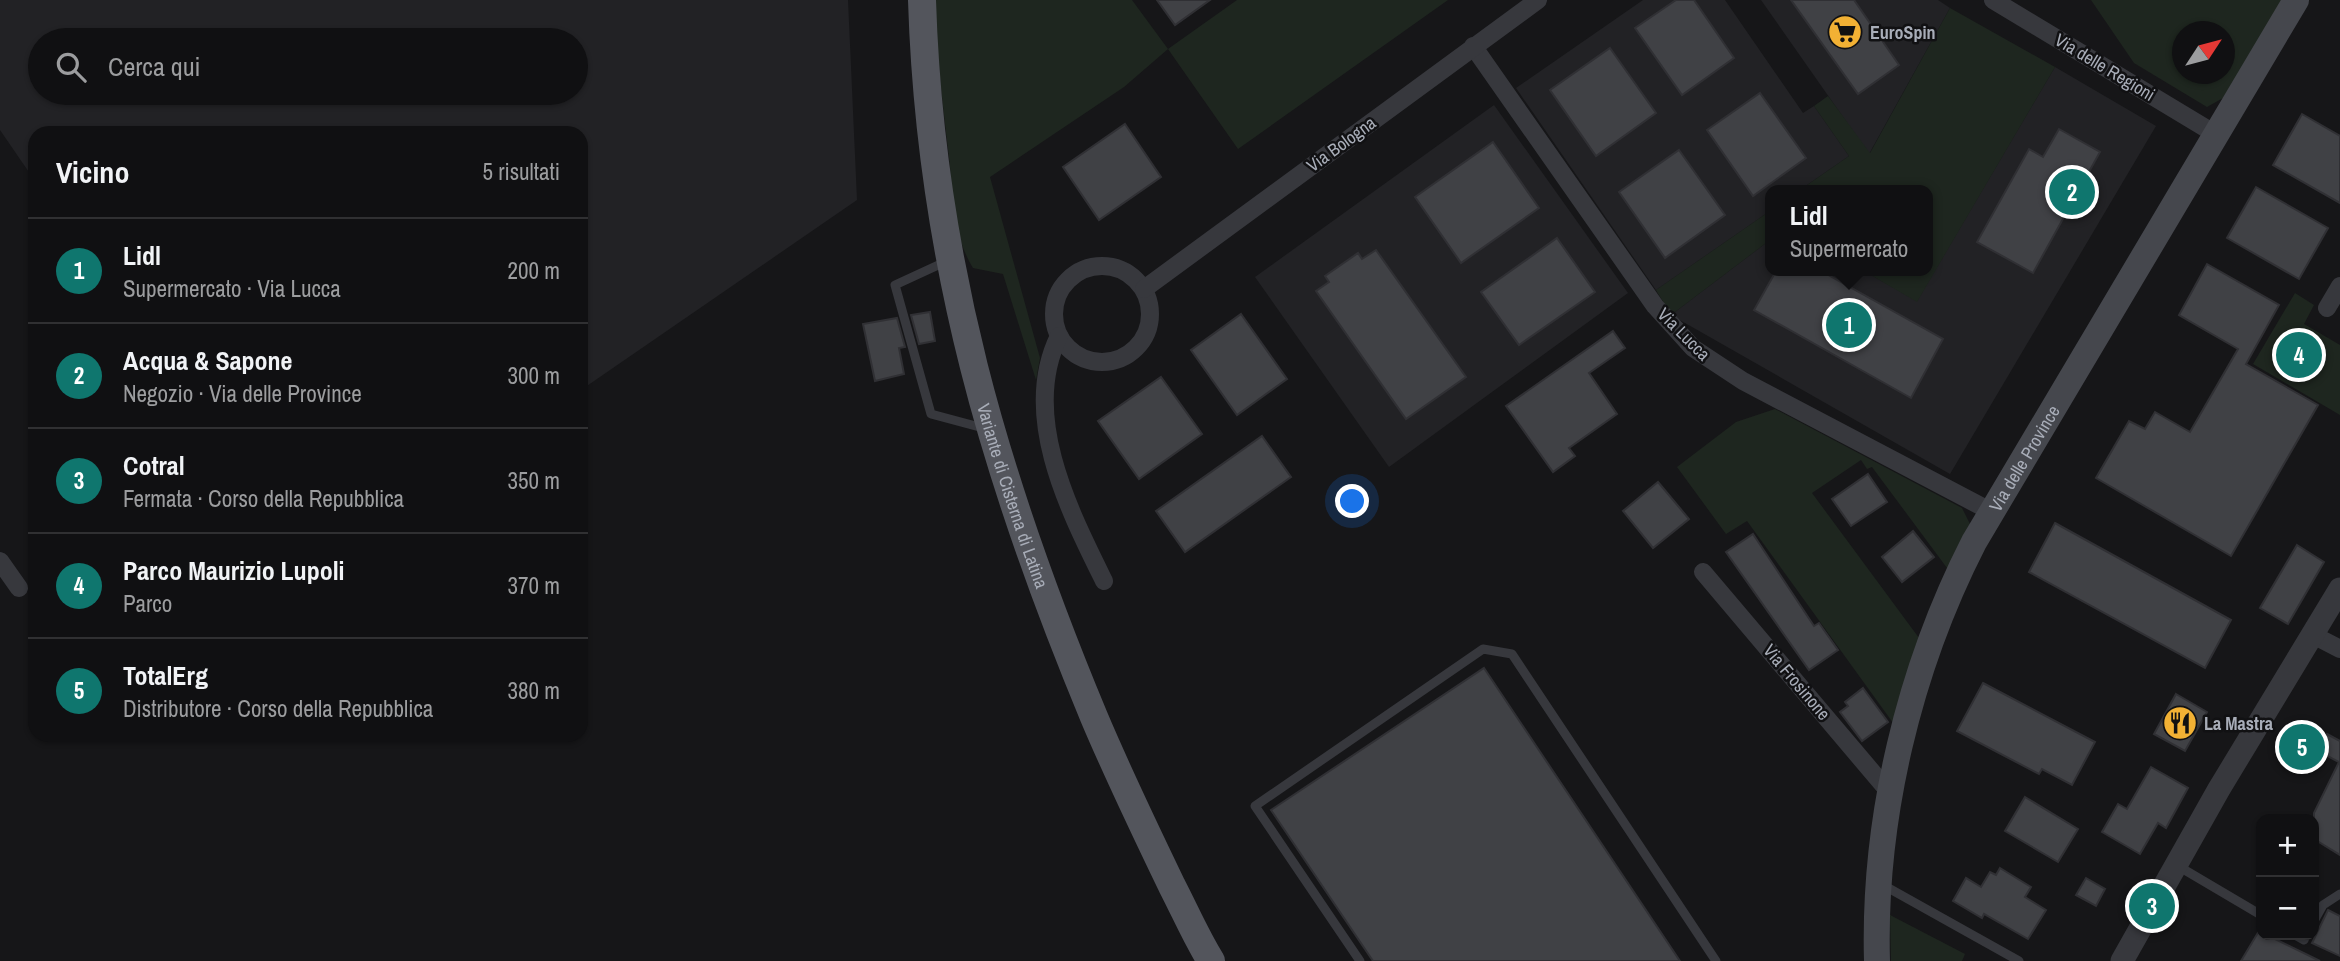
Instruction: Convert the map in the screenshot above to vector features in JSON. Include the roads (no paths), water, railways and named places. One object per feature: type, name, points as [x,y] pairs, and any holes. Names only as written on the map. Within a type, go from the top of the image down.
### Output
[{"type":"main road","name":"Variante di Cisterna di Latina","points":[[922,0],[927,112],[948,260],[990,430],[1036,570],[1074,670],[1127,793],[1210,959]]},
{"type":"main road","name":"Via delle Province","points":[[1877,961],[1878,883],[1891,793],[1910,713],[1935,634],[1959,572],[2296,0]]},
{"type":"street","name":"Via Bologna","points":[[1144,289],[1538,0]]},
{"type":"street","name":"Via delle Regioni","points":[[1993,0],[2217,135]]},
{"type":"street","name":"Via Lucca","points":[[1473,46],[1655,306],[1693,348],[1743,382],[1992,512]]},
{"type":"street","points":[[1111,266],[1133,277],[1144,289],[1150,306],[1150,323],[1144,339],[1133,352],[1118,360],[1101,362],[1084,359],[1069,350],[1059,337],[1054,321],[1054,304],[1060,288],[1071,275],[1086,268],[1111,266]]},
{"type":"street","points":[[2327,308],[2340,286]]},
{"type":"street","points":[[1059,337],[1047,371],[1048,434],[1074,521],[1104,581]]},
{"type":"street","points":[[0,561],[19,589]]},
{"type":"street","name":"Via Frosinone","points":[[1703,572],[1891,793]]},
{"type":"street","points":[[2122,961],[2340,589]]},
{"type":"street","points":[[2313,635],[2340,649]]},
{"type":"lane","points":[[948,260],[895,285],[931,414],[990,430]]},
{"type":"lane","points":[[1360,961],[1255,806],[1482,649],[1512,654],[1716,961]]},
{"type":"lane","points":[[2177,865],[2256,912]]},
{"type":"lane","points":[[1878,883],[2019,961]]},
{"type":"lane","points":[[2319,912],[2323,905],[2340,894]]},
{"type":"place","name":"EuroSpin","points":[[1845,32]]},
{"type":"place","name":"Acqua & Sapone","points":[[2072,192]]},
{"type":"place","name":"Lidl","points":[[1849,325]]},
{"type":"place","name":"Parco Maurizio Lupoli","points":[[2299,355]]},
{"type":"place","name":"La Mastra","points":[[2180,723]]},
{"type":"place","name":"TotalErg","points":[[2302,747]]},
{"type":"place","name":"Cotral","points":[[2152,906]]}]
